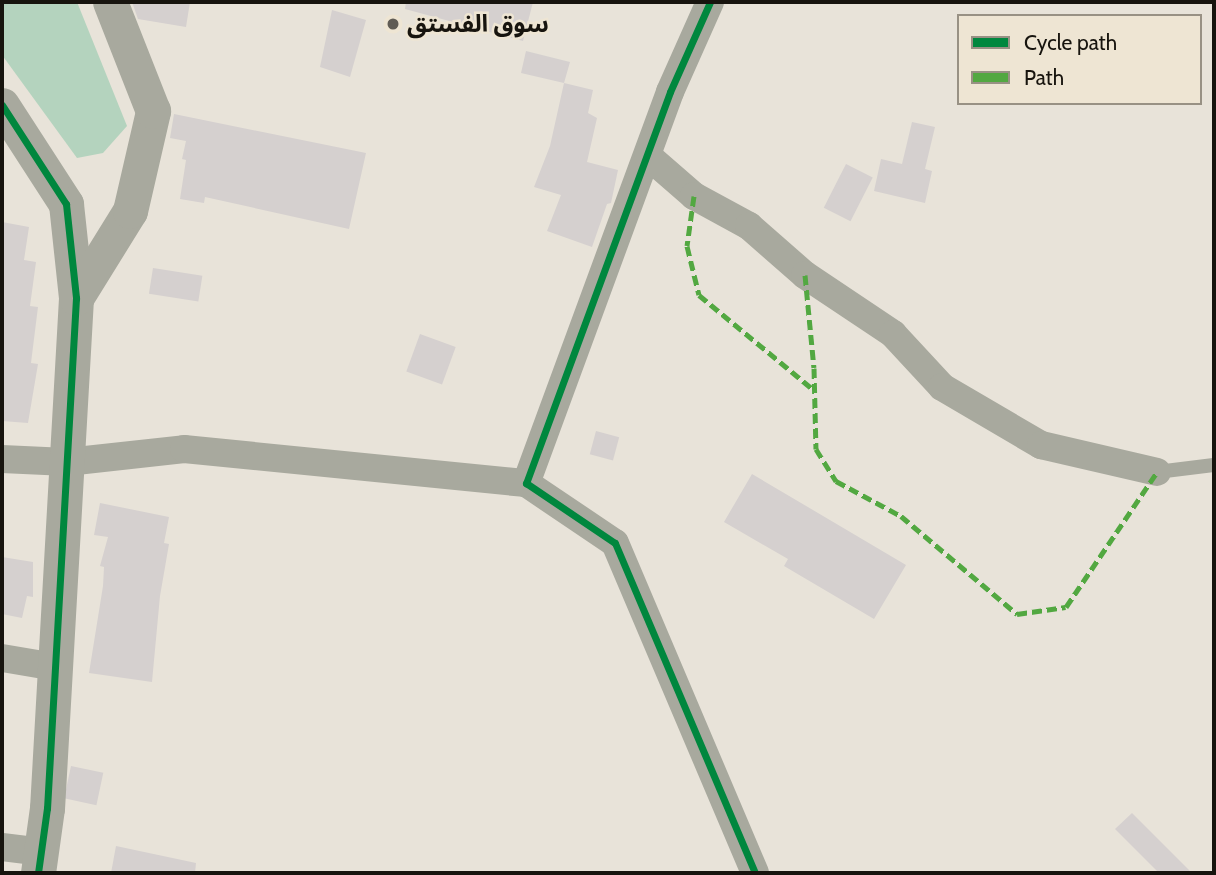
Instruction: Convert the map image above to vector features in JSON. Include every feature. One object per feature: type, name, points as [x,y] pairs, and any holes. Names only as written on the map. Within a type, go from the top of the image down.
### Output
[{"type":"street","points":[[76,298],[130,211],[153,111],[110,2]]},
{"type":"street","points":[[526,483],[670,92],[710,2]]},
{"type":"street","points":[[2,105],[66,204],[76,298],[55,667],[40,863],[2,847]]},
{"type":"street","points":[[648,156],[694,196],[749,226],[805,275],[893,334],[942,387],[1041,446],[1157,472]]},
{"type":"street","points":[[2,459],[67,462],[184,449],[526,483],[615,543],[755,873]]},
{"type":"street","points":[[2,658],[55,667]]},
{"type":"lane","points":[[1157,472],[1214,465]]},
{"type":"green space","points":[[2,2],[77,2],[127,126],[103,153],[77,158],[2,55]]},
{"type":"building","points":[[132,2],[190,2],[186,27],[138,19]]},
{"type":"building","points":[[406,2],[533,2],[523,41],[405,9]]},
{"type":"building","points":[[332,10],[366,20],[350,77],[320,67]]},
{"type":"building","points":[[526,51],[570,62],[564,83],[521,73]]},
{"type":"building","points":[[564,83],[593,90],[588,113],[597,118],[587,162],[618,170],[611,203],[607,204],[592,247],[547,231],[561,195],[534,187],[550,146]]},
{"type":"building","points":[[174,114],[366,153],[349,229],[205,197],[204,203],[180,199],[186,160],[182,159],[186,141],[170,138]]},
{"type":"building","points":[[912,122],[935,127],[925,169],[932,171],[925,203],[874,191],[881,159],[902,164]]},
{"type":"building","points":[[846,164],[873,178],[850,221],[824,208]]},
{"type":"building","points":[[2,222],[29,227],[24,260],[36,262],[30,306],[38,307],[31,363],[38,364],[28,423],[2,421]]},
{"type":"building","points":[[153,268],[202,276],[198,302],[149,294]]},
{"type":"building","points":[[420,334],[456,347],[442,385],[406,372]]},
{"type":"building","points":[[596,431],[619,437],[613,460],[590,454]]},
{"type":"building","points":[[752,474],[906,565],[874,619],[784,566],[788,559],[724,522]]},
{"type":"building","points":[[100,503],[169,517],[164,543],[169,544],[160,596],[152,682],[89,673],[103,586],[104,567],[100,566],[108,537],[94,535]]},
{"type":"building","points":[[2,557],[33,562],[33,597],[27,596],[22,618],[2,614]]},
{"type":"building","points":[[71,766],[103,773],[96,805],[64,798]]},
{"type":"building","points":[[1132,813],[1192,873],[1159,873],[1115,829]]},
{"type":"building","points":[[116,846],[196,863],[195,873],[111,873]]},
{"type":"marked path","points":[[694,196],[687,246],[699,295],[814,390]]},
{"type":"marked path","points":[[805,275],[814,368],[816,449],[836,481],[901,516],[1017,614],[1066,607],[1157,472]]},
{"type":"cycle path","points":[[710,2],[670,92],[526,483],[615,543],[755,873]]},
{"type":"cycle path","points":[[2,105],[66,204],[76,298],[47,808],[38,873]]},
{"type":"place","name":"سوق الفستق","points":[[393,24]]}]
